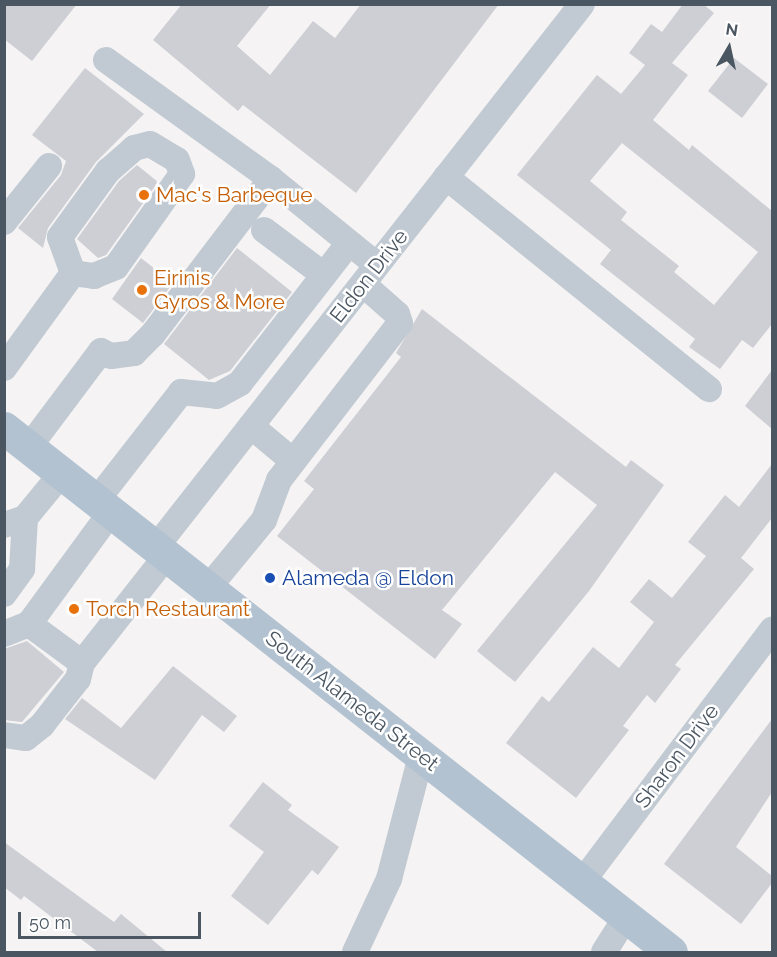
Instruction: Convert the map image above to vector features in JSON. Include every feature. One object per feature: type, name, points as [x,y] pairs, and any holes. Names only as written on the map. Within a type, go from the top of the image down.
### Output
[{"type":"main road","name":"South Alameda Street","points":[[17,437],[671,952]]},
{"type":"street","name":"Eldon Drive","points":[[4,735],[26,738],[42,725],[78,679],[82,663],[251,426],[582,4]]},
{"type":"street","points":[[106,60],[271,178],[349,243],[397,314],[400,323],[279,480],[264,520],[208,588]]},
{"type":"street","points":[[164,153],[188,118]]},
{"type":"street","points":[[150,144],[177,160],[182,174],[116,267],[94,276],[73,273],[60,237],[108,171],[134,148],[150,144]]},
{"type":"street","points":[[4,222],[49,166]]},
{"type":"street","points":[[446,177],[709,389]]},
{"type":"street","points":[[17,437],[101,351],[111,356],[134,353],[153,334],[271,178]]},
{"type":"street","points":[[264,230],[324,275]]},
{"type":"street","points":[[82,663],[11,630],[104,506],[181,392],[217,396],[240,383],[349,243]]},
{"type":"street","points":[[4,368],[73,273]]},
{"type":"street","points":[[251,426],[293,461]]},
{"type":"street","points":[[4,594],[22,569],[15,522],[62,473]]},
{"type":"street","name":"Sharon Drive","points":[[582,882],[772,630]]},
{"type":"street","points":[[355,952],[389,879],[422,756]]},
{"type":"street","points":[[604,952],[626,917]]},
{"type":"building","points":[[4,4],[77,4],[32,61],[4,39]]},
{"type":"building","points":[[182,4],[271,4],[237,46],[270,75],[313,21],[335,38],[361,4],[499,4],[356,193],[243,105],[238,111],[153,40]]},
{"type":"building","points":[[683,4],[703,4],[714,13],[672,63],[688,75],[653,120],[689,150],[692,145],[772,211],[772,324],[753,348],[742,340],[720,369],[689,347],[695,339],[600,264],[611,250],[517,175],[597,75],[621,94],[645,65],[629,53],[651,24],[662,32]],"holes":[[[622,143],[758,252],[714,305],[674,272],[679,266],[621,220],[627,212],[590,181]]]},
{"type":"building","points":[[734,58],[768,84],[742,118],[708,91]]},
{"type":"building","points":[[85,68],[144,114],[96,162],[48,228],[43,248],[18,228],[61,175],[66,161],[32,135]]},
{"type":"building","points":[[137,165],[158,182],[106,255],[98,258],[77,239],[119,181]]},
{"type":"building","points":[[237,248],[292,292],[230,371],[209,380],[164,344]]},
{"type":"building","name":"Eirinis Gyros & More","points":[[141,258],[173,283],[143,323],[112,299]]},
{"type":"building","points":[[422,309],[626,467],[631,460],[664,485],[589,591],[515,682],[477,651],[597,505],[555,472],[442,610],[462,624],[435,659],[277,536],[314,489],[304,481],[401,357],[396,353]]},
{"type":"building","points":[[772,370],[772,429],[745,406]]},
{"type":"building","points":[[772,464],[772,518],[741,558],[754,569],[675,665],[681,669],[655,703],[647,695],[623,726],[629,730],[576,798],[506,743],[542,696],[549,702],[593,647],[619,668],[654,622],[630,602],[649,579],[672,598],[706,556],[688,542],[725,495],[739,507]]},
{"type":"building","points":[[27,641],[64,672],[22,722],[4,720],[4,649]]},
{"type":"building","points":[[173,666],[237,716],[224,732],[202,715],[155,780],[65,719],[82,698],[121,728]]},
{"type":"building","points":[[772,719],[772,792],[736,847],[772,876],[772,883],[741,924],[664,864]]},
{"type":"building","points":[[263,782],[292,805],[288,810],[339,847],[318,875],[312,870],[268,925],[231,896],[264,852],[229,826]]},
{"type":"building","points":[[4,842],[114,922],[121,914],[167,952],[98,952],[24,896],[21,900],[4,887]]},
{"type":"place","name":"Mac's Barbeque","points":[[144,195]]},
{"type":"place","name":"Eirinis Gyros & More","points":[[142,290]]},
{"type":"place","name":"Alameda @ Eldon","points":[[270,578]]},
{"type":"place","name":"Torch Restaurant","points":[[74,609]]}]
